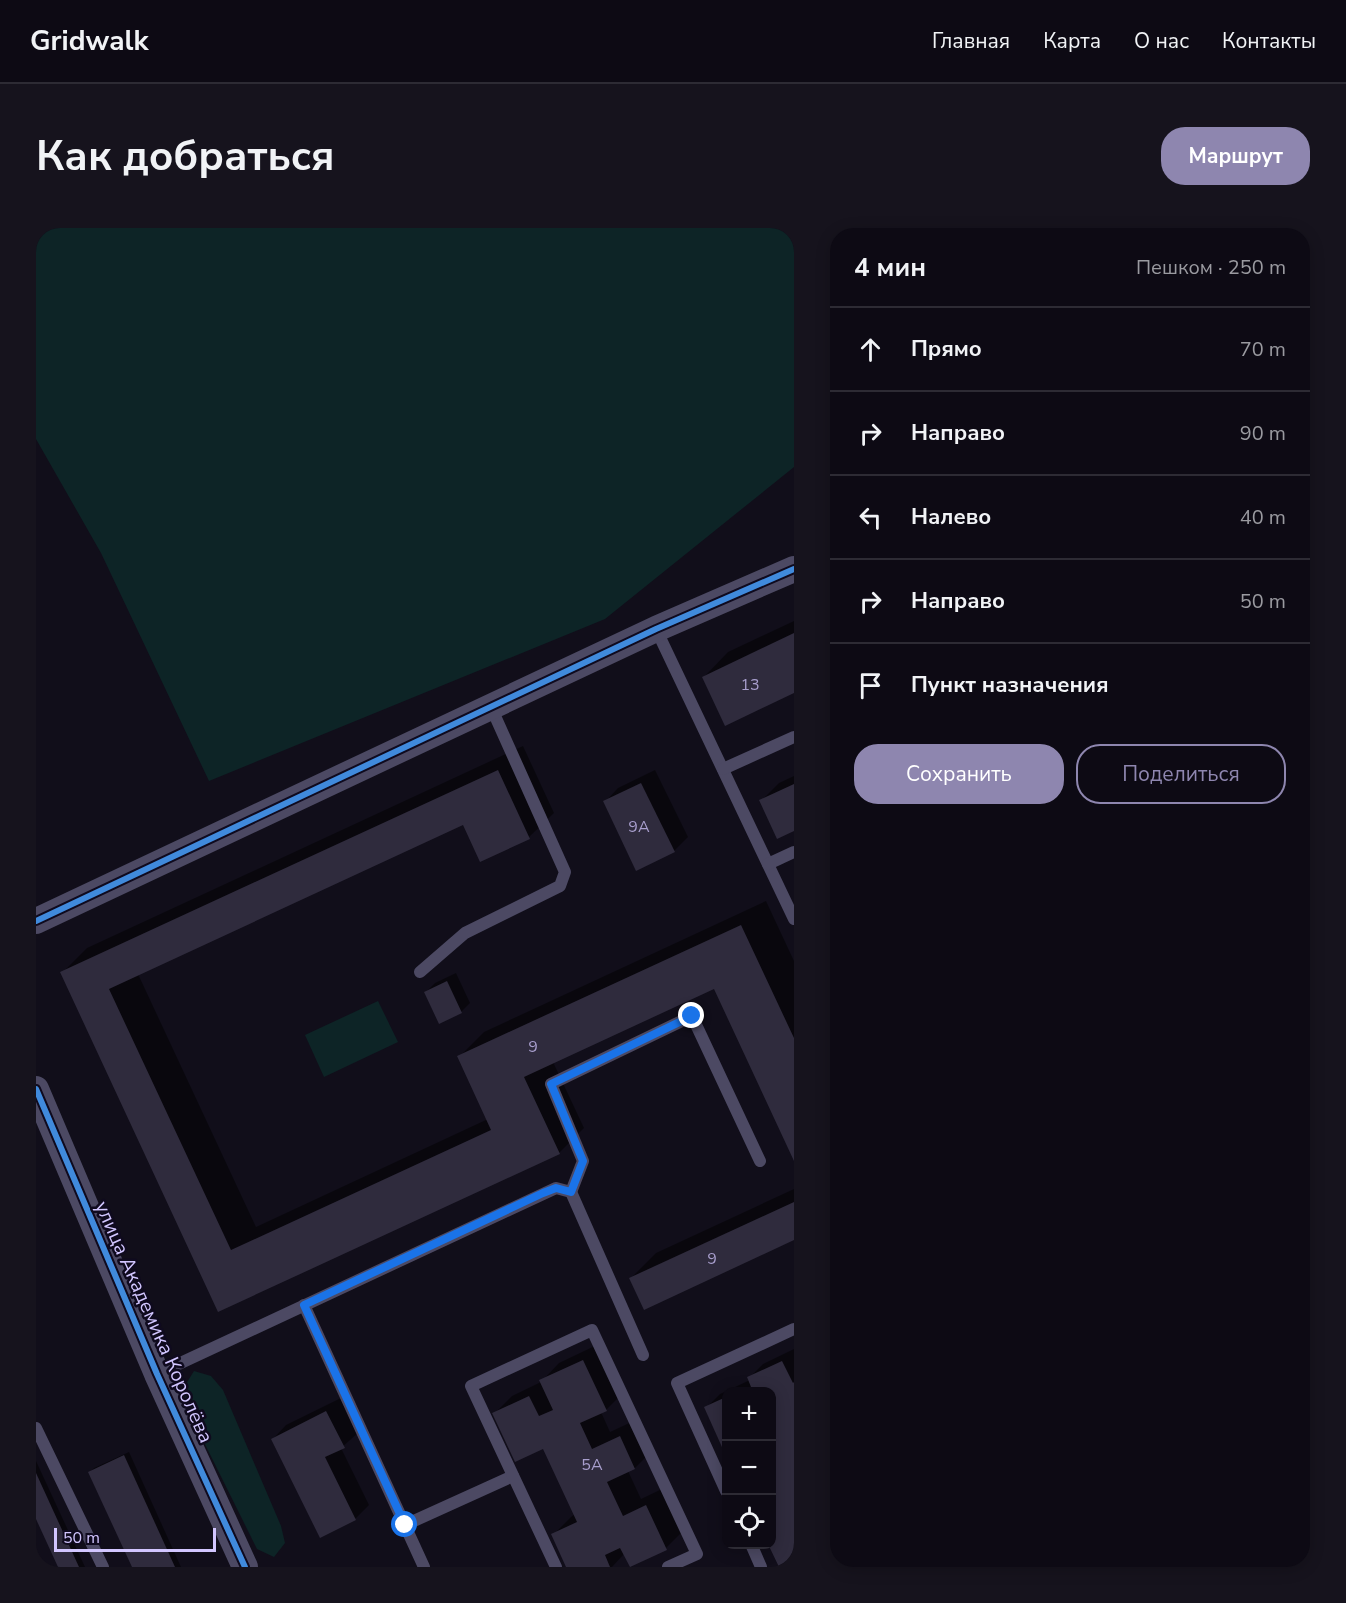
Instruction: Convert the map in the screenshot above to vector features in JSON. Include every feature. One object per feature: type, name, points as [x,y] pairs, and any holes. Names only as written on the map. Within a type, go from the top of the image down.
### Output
[{"type":"street","points":[[36,921],[656,629],[794,569]]},
{"type":"street","name":"улица Академика Королёва","points":[[36,1089],[157,1374],[245,1567]]},
{"type":"lane","points":[[656,629],[794,919]]},
{"type":"lane","points":[[420,972],[465,933],[560,886],[565,872],[491,706]]},
{"type":"lane","points":[[723,769],[794,737]]},
{"type":"lane","points":[[768,864],[794,852]]},
{"type":"lane","points":[[644,1355],[571,1192],[583,1161],[551,1084],[692,1016],[760,1161]]},
{"type":"lane","points":[[157,1374],[543,1193],[556,1188],[571,1192]]},
{"type":"lane","points":[[304,1305],[424,1567]]},
{"type":"lane","points":[[722,1482],[677,1383],[794,1329]]},
{"type":"lane","points":[[556,1567],[471,1386],[592,1330],[697,1554],[668,1567]]},
{"type":"lane","points":[[36,1428],[103,1567]]},
{"type":"lane","points":[[405,1525],[513,1476]]},
{"type":"lane","points":[[753,1549],[761,1567]]},
{"type":"green space","points":[[36,228],[794,228],[794,467],[605,619],[209,781],[101,553],[36,439]]},
{"type":"green space","points":[[378,1001],[398,1042],[324,1077],[305,1035]]},
{"type":"green space","points":[[194,1371],[211,1376],[223,1390],[281,1526],[285,1543],[274,1557],[257,1549],[185,1404],[184,1387]]},
{"type":"building","points":[[794,633],[794,693],[725,726],[702,677]]},
{"type":"building","points":[[498,770],[530,839],[480,862],[463,825],[109,989],[231,1250],[491,1130],[457,1056],[741,925],[794,1038],[794,1161],[714,989],[524,1077],[560,1154],[218,1312],[60,972]]},
{"type":"building","points":[[641,783],[675,852],[636,871],[603,801]]},
{"type":"building","points":[[794,784],[794,831],[777,839],[759,800]]},
{"type":"building","points":[[447,981],[462,1013],[439,1024],[424,992]]},
{"type":"building","points":[[794,1202],[794,1240],[644,1310],[629,1278]]},
{"type":"building","points":[[583,1360],[607,1411],[580,1423],[592,1449],[620,1436],[635,1469],[607,1482],[623,1516],[646,1505],[667,1550],[630,1567],[620,1548],[605,1555],[610,1567],[566,1567],[551,1534],[577,1522],[543,1449],[515,1462],[492,1413],[529,1396],[539,1416],[553,1410],[539,1380]]},
{"type":"building","points":[[782,1361],[794,1382],[794,1567],[779,1567],[770,1549],[776,1549],[776,1387],[751,1387],[747,1377]]},
{"type":"building","points":[[722,1399],[722,1447],[704,1407]]},
{"type":"building","points":[[326,1411],[345,1448],[325,1457],[356,1520],[320,1538],[271,1439]]},
{"type":"building","points":[[124,1455],[175,1567],[132,1567],[88,1472]]},
{"type":"building","points":[[36,1473],[79,1567],[58,1567],[36,1519]]},
{"type":"cycle path","points":[[36,921],[656,629],[794,569]]},
{"type":"cycle path","points":[[36,1089],[157,1374],[245,1567]]},
{"type":"route","points":[[405,1525],[304,1305],[543,1193],[556,1188],[571,1192],[583,1161],[551,1084],[692,1016]]}]
